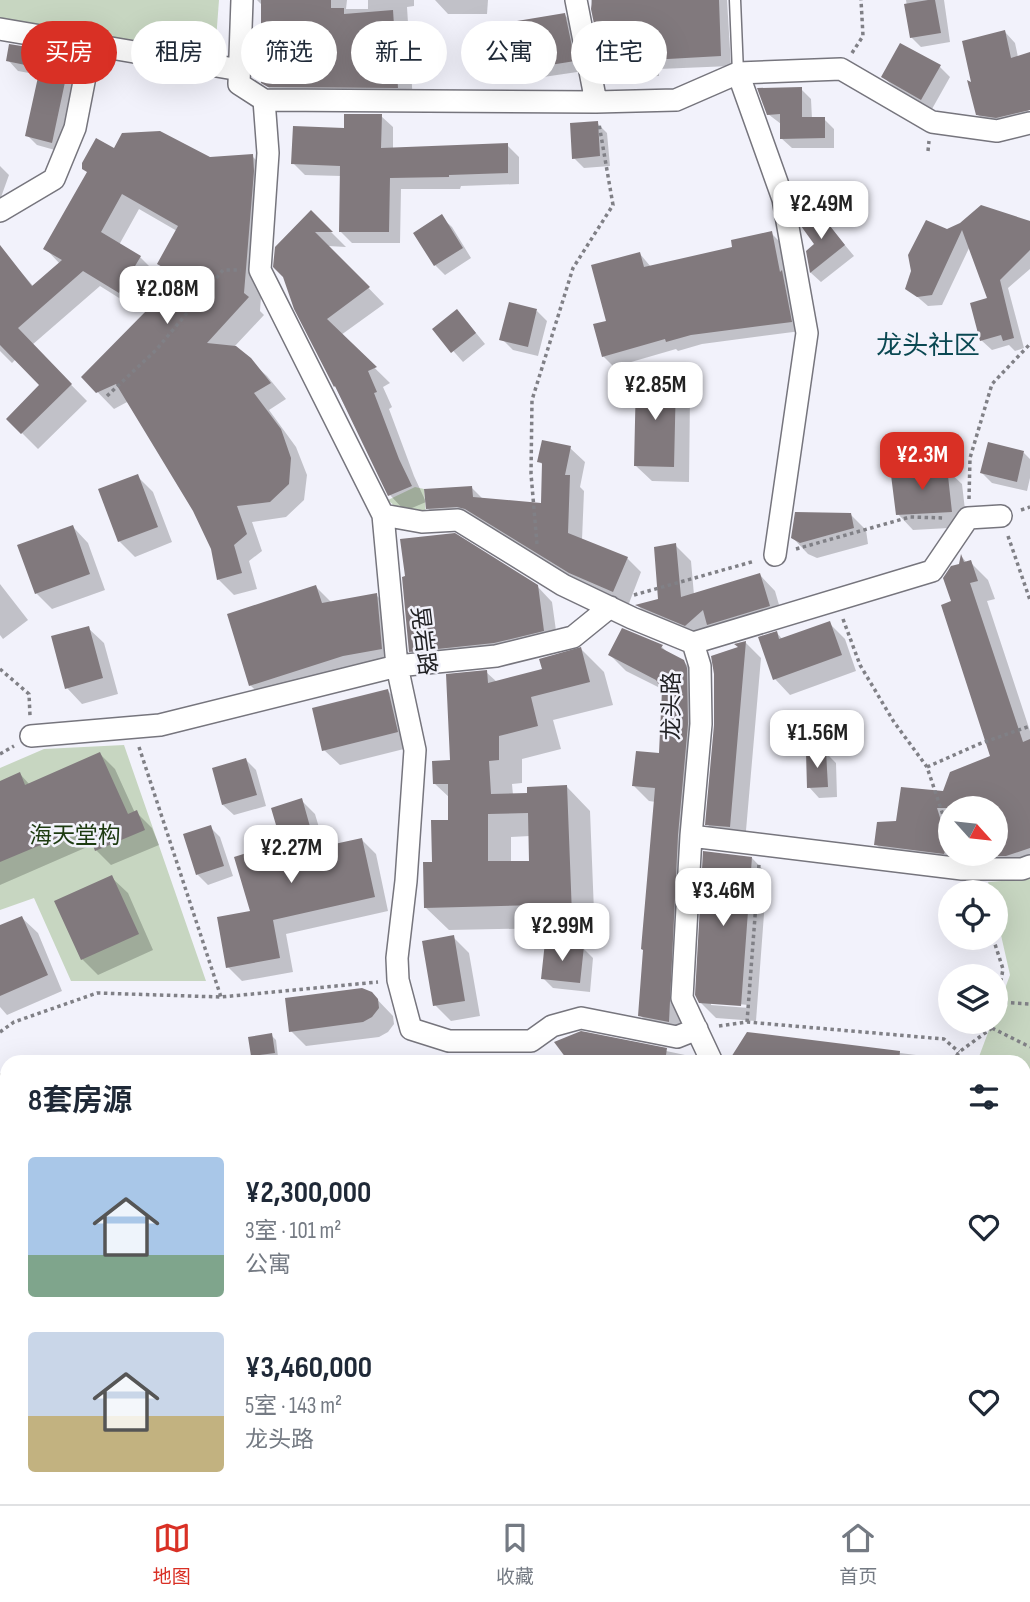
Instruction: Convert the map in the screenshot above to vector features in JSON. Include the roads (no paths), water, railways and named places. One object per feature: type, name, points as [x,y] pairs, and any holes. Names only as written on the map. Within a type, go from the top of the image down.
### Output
[{"type":"street","points":[[242,0],[239,84],[264,100],[676,100],[738,73],[841,69],[932,122],[997,131],[1030,123]]},
{"type":"street","points":[[576,0],[596,102]]},
{"type":"street","points":[[0,29],[21,33]]},
{"type":"street","points":[[117,50],[240,70]]},
{"type":"street","points":[[738,73],[783,199],[807,333],[775,555]]},
{"type":"street","points":[[0,211],[54,179],[75,128],[84,84]]},
{"type":"street","name":"晃岩路","points":[[264,100],[268,153],[260,270],[383,515],[397,666],[415,750],[406,881],[397,958],[398,980],[411,1029],[449,1041],[531,1041],[552,1026],[581,1018],[677,1037],[697,1029]]},
{"type":"street","name":"龙头路","points":[[383,515],[422,522],[458,520],[564,585],[632,618],[693,643],[700,666],[701,724],[691,836],[682,998],[709,1055]]},
{"type":"street","points":[[693,643],[932,571],[968,518],[1001,516]]},
{"type":"street","points":[[31,736],[160,725],[397,666],[496,656],[573,637],[610,607]]},
{"type":"street","points":[[691,836],[961,869],[1022,869],[1030,866]]},
{"type":"lane","points":[[734,0],[738,73]]},
{"type":"district","name":"龙头社区","points":[[928,346]]},
{"type":"park label","name":"海天堂构","points":[[75,836]]}]
